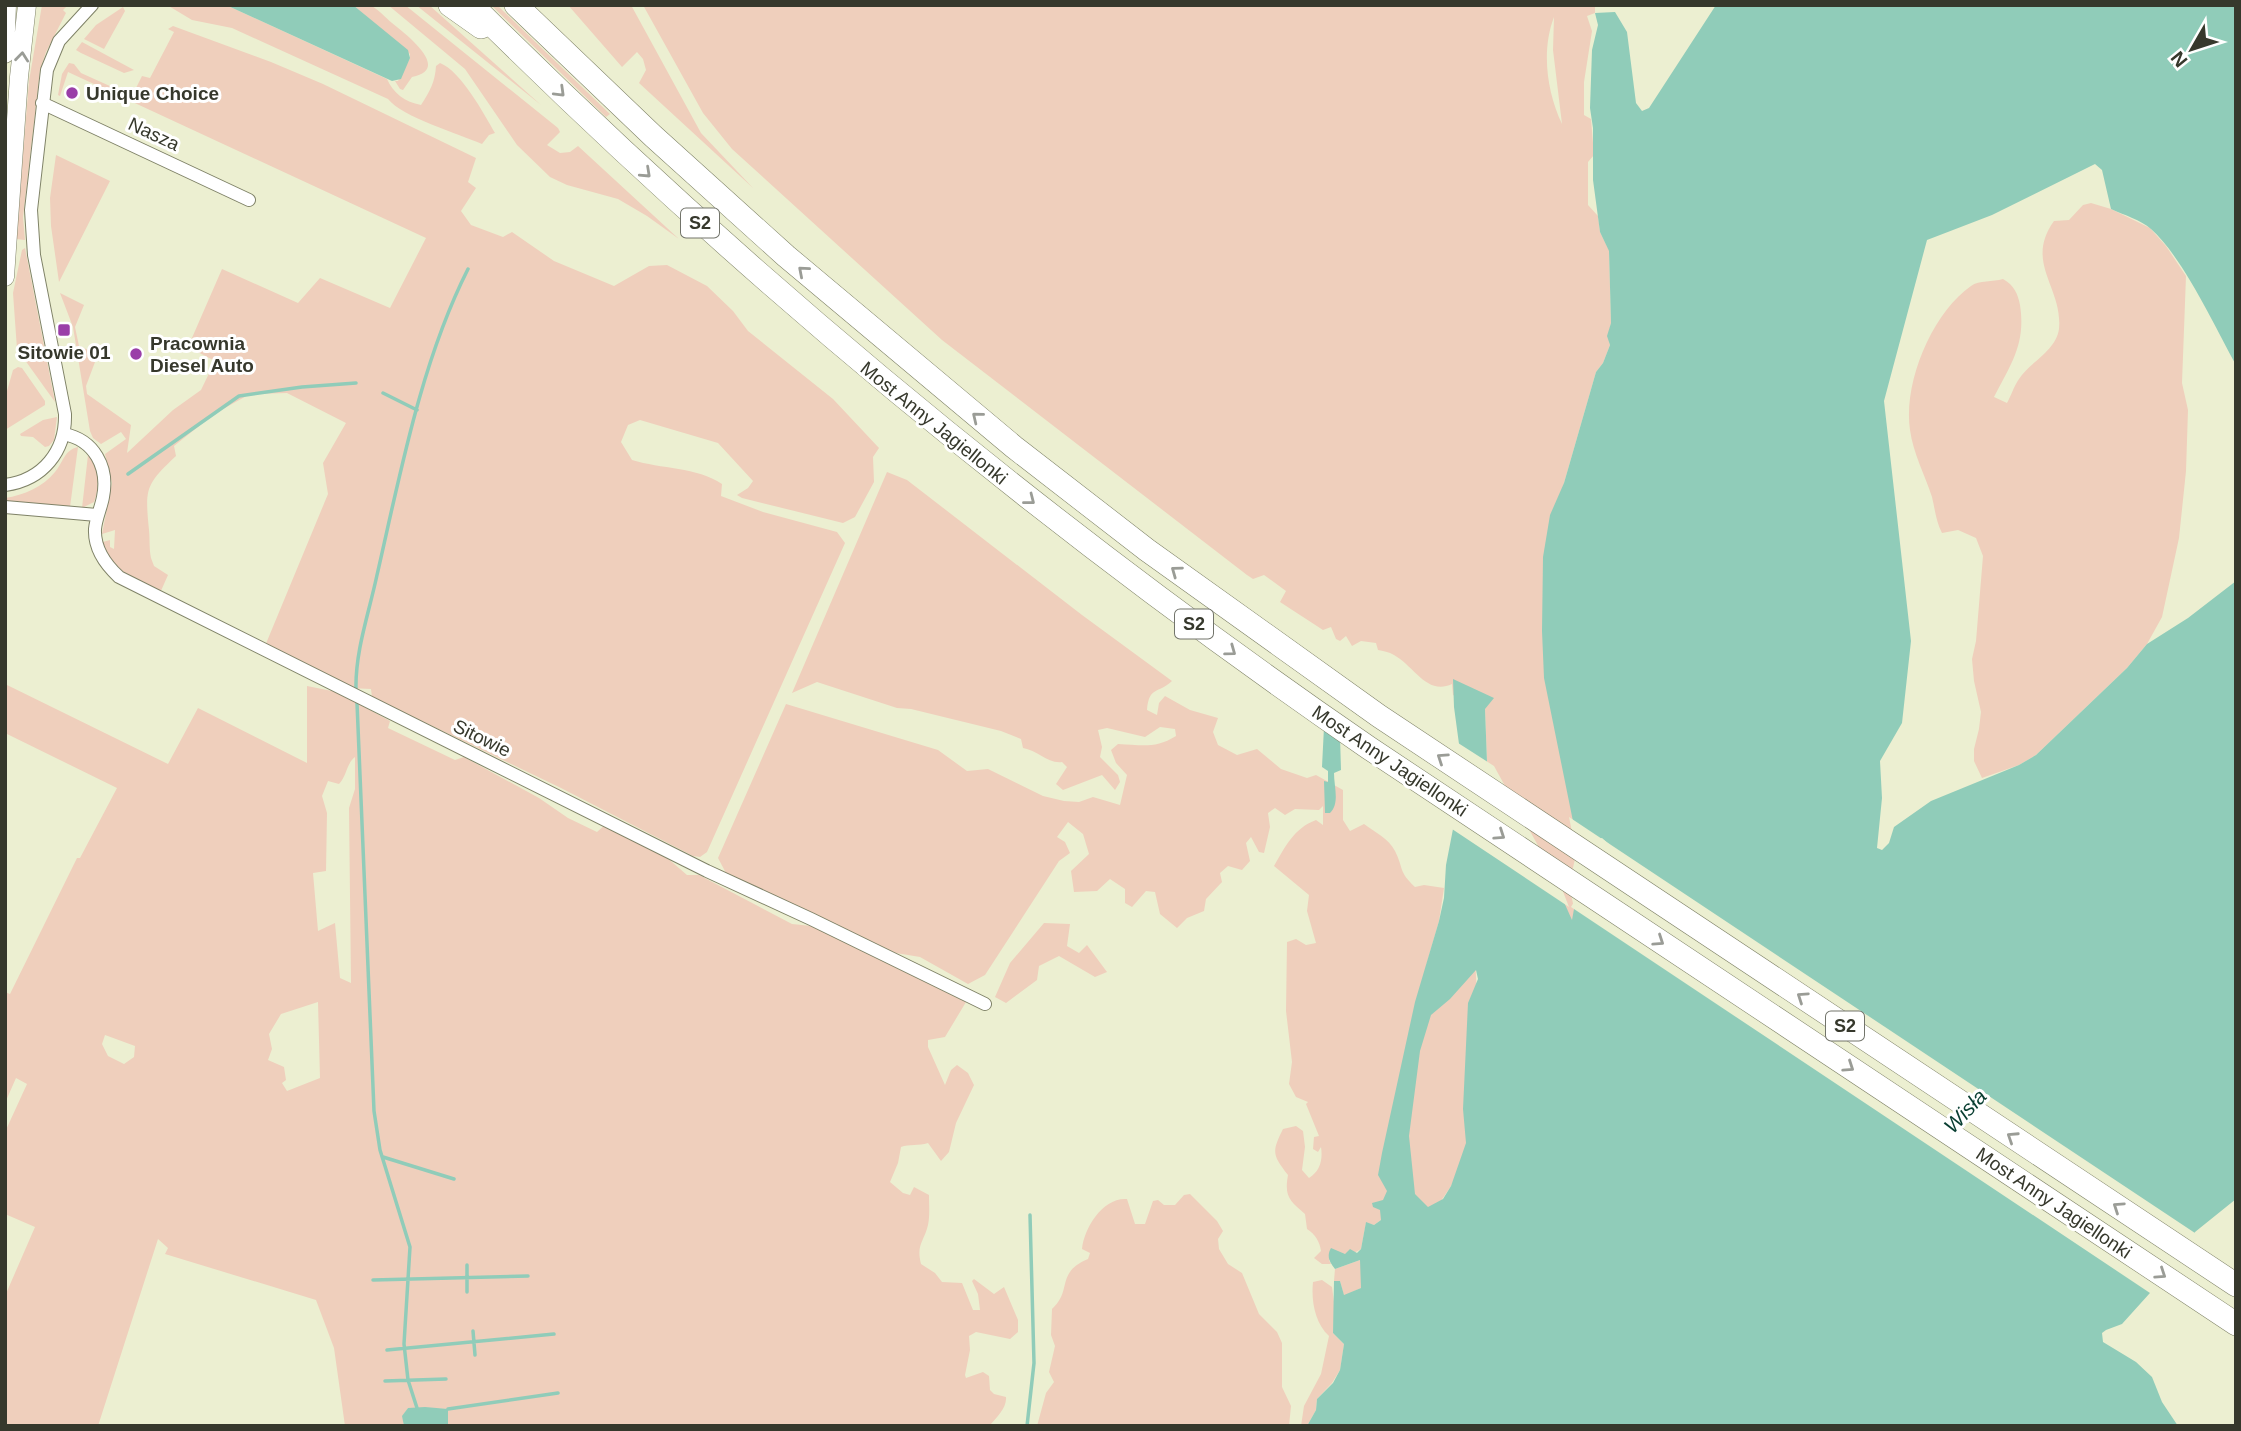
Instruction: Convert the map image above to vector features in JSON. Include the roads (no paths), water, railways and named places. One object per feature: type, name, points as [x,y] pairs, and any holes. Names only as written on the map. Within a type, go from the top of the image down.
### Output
[{"type":"highway","points":[[450,5],[524,57]]},
{"type":"highway","name":"S2","points":[[472,5],[524,57]]},
{"type":"highway","name":"S2","points":[[516,5],[619,103]]},
{"type":"highway","points":[[539,5],[619,103]]},
{"type":"highway","name":"Most Anny Jagiellonki","points":[[524,57],[699,222],[908,402],[1050,516],[1196,626],[1369,748],[2236,1324]]},
{"type":"highway","name":"Most Anny Jagiellonki","points":[[619,103],[763,236],[901,355],[1014,447],[1203,591],[1401,730],[2236,1285]]},
{"type":"main road","points":[[5,54],[8,5]]},
{"type":"main road","points":[[5,277],[27,5]]},
{"type":"street","points":[[5,485],[22,481],[41,469],[60,448],[64,434],[65,414],[32,233],[31,210],[47,70],[55,48],[69,27],[92,5]]},
{"type":"street","name":"Nasza","points":[[42,103],[249,200]]},
{"type":"street","name":"Sitowie","points":[[64,434],[87,443],[102,465],[104,488],[95,531],[102,556],[109,568],[119,577],[707,871],[985,1004]]},
{"type":"street","points":[[5,507],[97,515]]},
{"type":"water","points":[[226,5],[353,5],[408,50],[410,58],[401,79],[392,81]]},
{"type":"water","name":"Wisła","points":[[1716,5],[2236,5],[2236,365],[2197,293],[2163,241],[2142,223],[2111,209],[2102,170],[2095,164],[1992,215],[1927,240],[1884,401],[1911,641],[1902,723],[1880,761],[1882,798],[1877,848],[1882,850],[1889,843],[1894,827],[1931,801],[2019,765],[2036,755],[2127,668],[2147,644],[2188,618],[2236,581],[2236,1199],[2195,1232],[2177,1263],[2122,1324],[2102,1333],[2103,1342],[2136,1362],[2152,1377],[2162,1402],[2178,1426],[1307,1426],[1316,1410],[1317,1399],[1333,1383],[1340,1370],[1344,1344],[1333,1333],[1334,1281],[1340,1281],[1344,1295],[1361,1288],[1360,1260],[1335,1269],[1329,1259],[1331,1248],[1345,1254],[1350,1249],[1357,1253],[1361,1249],[1366,1222],[1374,1225],[1381,1220],[1380,1210],[1373,1207],[1372,1203],[1383,1200],[1387,1191],[1378,1175],[1382,1153],[1415,1002],[1439,921],[1453,829],[1459,744],[1453,679],[1494,698],[1485,709],[1487,762],[1559,891],[1572,920],[1574,909],[1611,846],[1602,838],[1578,846],[1544,678],[1542,631],[1543,557],[1550,515],[1564,483],[1596,372],[1610,345],[1607,336],[1611,323],[1609,251],[1600,232],[1593,180],[1593,128],[1590,108],[1592,50],[1598,25],[1595,13],[1615,12],[1627,32],[1636,103],[1642,111],[1649,108]],"holes":[[[1476,970],[1478,979],[1468,1003],[1463,1109],[1466,1143],[1451,1186],[1443,1199],[1428,1207],[1415,1194],[1409,1136],[1420,1051],[1431,1015],[1450,999]]]},
{"type":"water","points":[[1324,727],[1340,736],[1341,770],[1334,773],[1336,800],[1330,813],[1325,813],[1324,781],[1328,782],[1328,771],[1322,767]]},
{"type":"water","points":[[408,1408],[448,1409],[448,1426],[404,1426],[402,1416]]},
{"type":"waterway","points":[[356,690],[363,632],[414,419],[437,342],[468,269]]},
{"type":"waterway","points":[[128,474],[239,396],[356,383]]},
{"type":"waterway","points":[[383,393],[417,410]]},
{"type":"waterway","points":[[357,703],[374,1111],[380,1150],[410,1247],[404,1344],[408,1380],[417,1408]]},
{"type":"waterway","points":[[383,1157],[454,1179]]},
{"type":"waterway","points":[[1027,1426],[1034,1363],[1030,1215]]},
{"type":"waterway","points":[[467,1265],[467,1292]]},
{"type":"waterway","points":[[373,1280],[528,1276]]},
{"type":"waterway","points":[[473,1331],[475,1355]]},
{"type":"waterway","points":[[387,1350],[554,1334]]},
{"type":"waterway","points":[[385,1381],[446,1379]]},
{"type":"waterway","points":[[448,1409],[558,1393]]},
{"type":"place","name":"Unique Choice","points":[[72,93]]},
{"type":"place","name":"Sitowie 01","points":[[64,330]]},
{"type":"place","name":"Pracownia Diesel Auto","points":[[136,354]]}]
